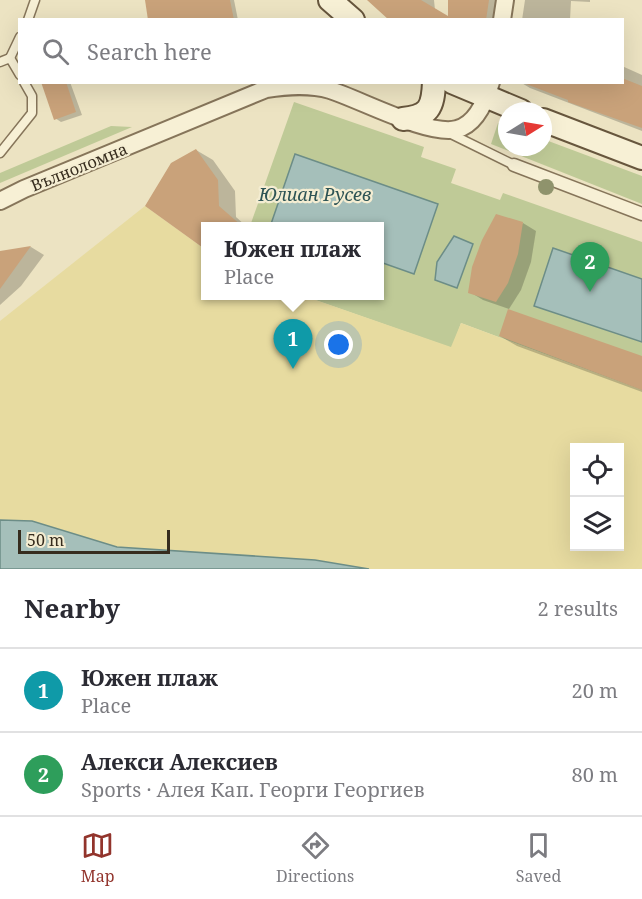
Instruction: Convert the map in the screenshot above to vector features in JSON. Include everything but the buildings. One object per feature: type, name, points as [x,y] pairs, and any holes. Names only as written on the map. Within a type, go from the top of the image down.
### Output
[{"type":"main road","points":[[330,0],[351,18]]},
{"type":"main road","points":[[403,119],[420,117],[429,109],[433,100],[434,84]]},
{"type":"main road","points":[[461,84],[489,90],[507,102]]},
{"type":"main road","points":[[552,123],[642,158]]},
{"type":"street","points":[[502,18],[505,0]]},
{"type":"street","name":"Вълноломна","points":[[0,201],[266,89],[293,85],[329,90],[403,119],[446,131]]},
{"type":"street","points":[[446,131],[459,129],[471,122],[489,90]]},
{"type":"street","points":[[514,165],[642,214]]},
{"type":"lane","points":[[29,18],[35,0]]},
{"type":"lane","points":[[0,62],[10,58],[18,41]]},
{"type":"lane","points":[[10,58],[18,72]]},
{"type":"lane","points":[[0,153],[32,113],[32,96],[25,84]]},
{"type":"lane","points":[[446,131],[514,165]]},
{"type":"green space","points":[[294,102],[424,147],[421,157],[456,169],[451,183],[500,200],[503,193],[642,242],[642,390],[461,323],[452,348],[315,300],[384,300],[384,222],[251,222]]},
{"type":"green space","points":[[498,123],[498,147],[491,144]]},
{"type":"green space","points":[[111,126],[132,127],[0,183],[0,173]]},
{"type":"green space","points":[[552,142],[642,176],[642,204],[521,156],[552,156]]},
{"type":"sand","points":[[145,206],[201,246],[201,300],[316,300],[451,347],[461,323],[642,390],[642,569],[369,569],[315,560],[117,547],[32,521],[0,520],[0,321]]},
{"type":"water","name":"Юлиан Русев","points":[[295,154],[438,204],[414,274],[384,263],[384,222],[272,222]]},
{"type":"water","points":[[454,236],[473,244],[457,288],[435,280],[437,262]]},
{"type":"water","points":[[553,248],[642,279],[642,342],[534,306]]},
{"type":"water","points":[[0,520],[32,521],[117,547],[315,560],[369,569],[0,569]]},
{"type":"place","name":"Алекси Алексиев","points":[[590,292]]},
{"type":"place","name":"Южен плаж","points":[[293,369]]}]
